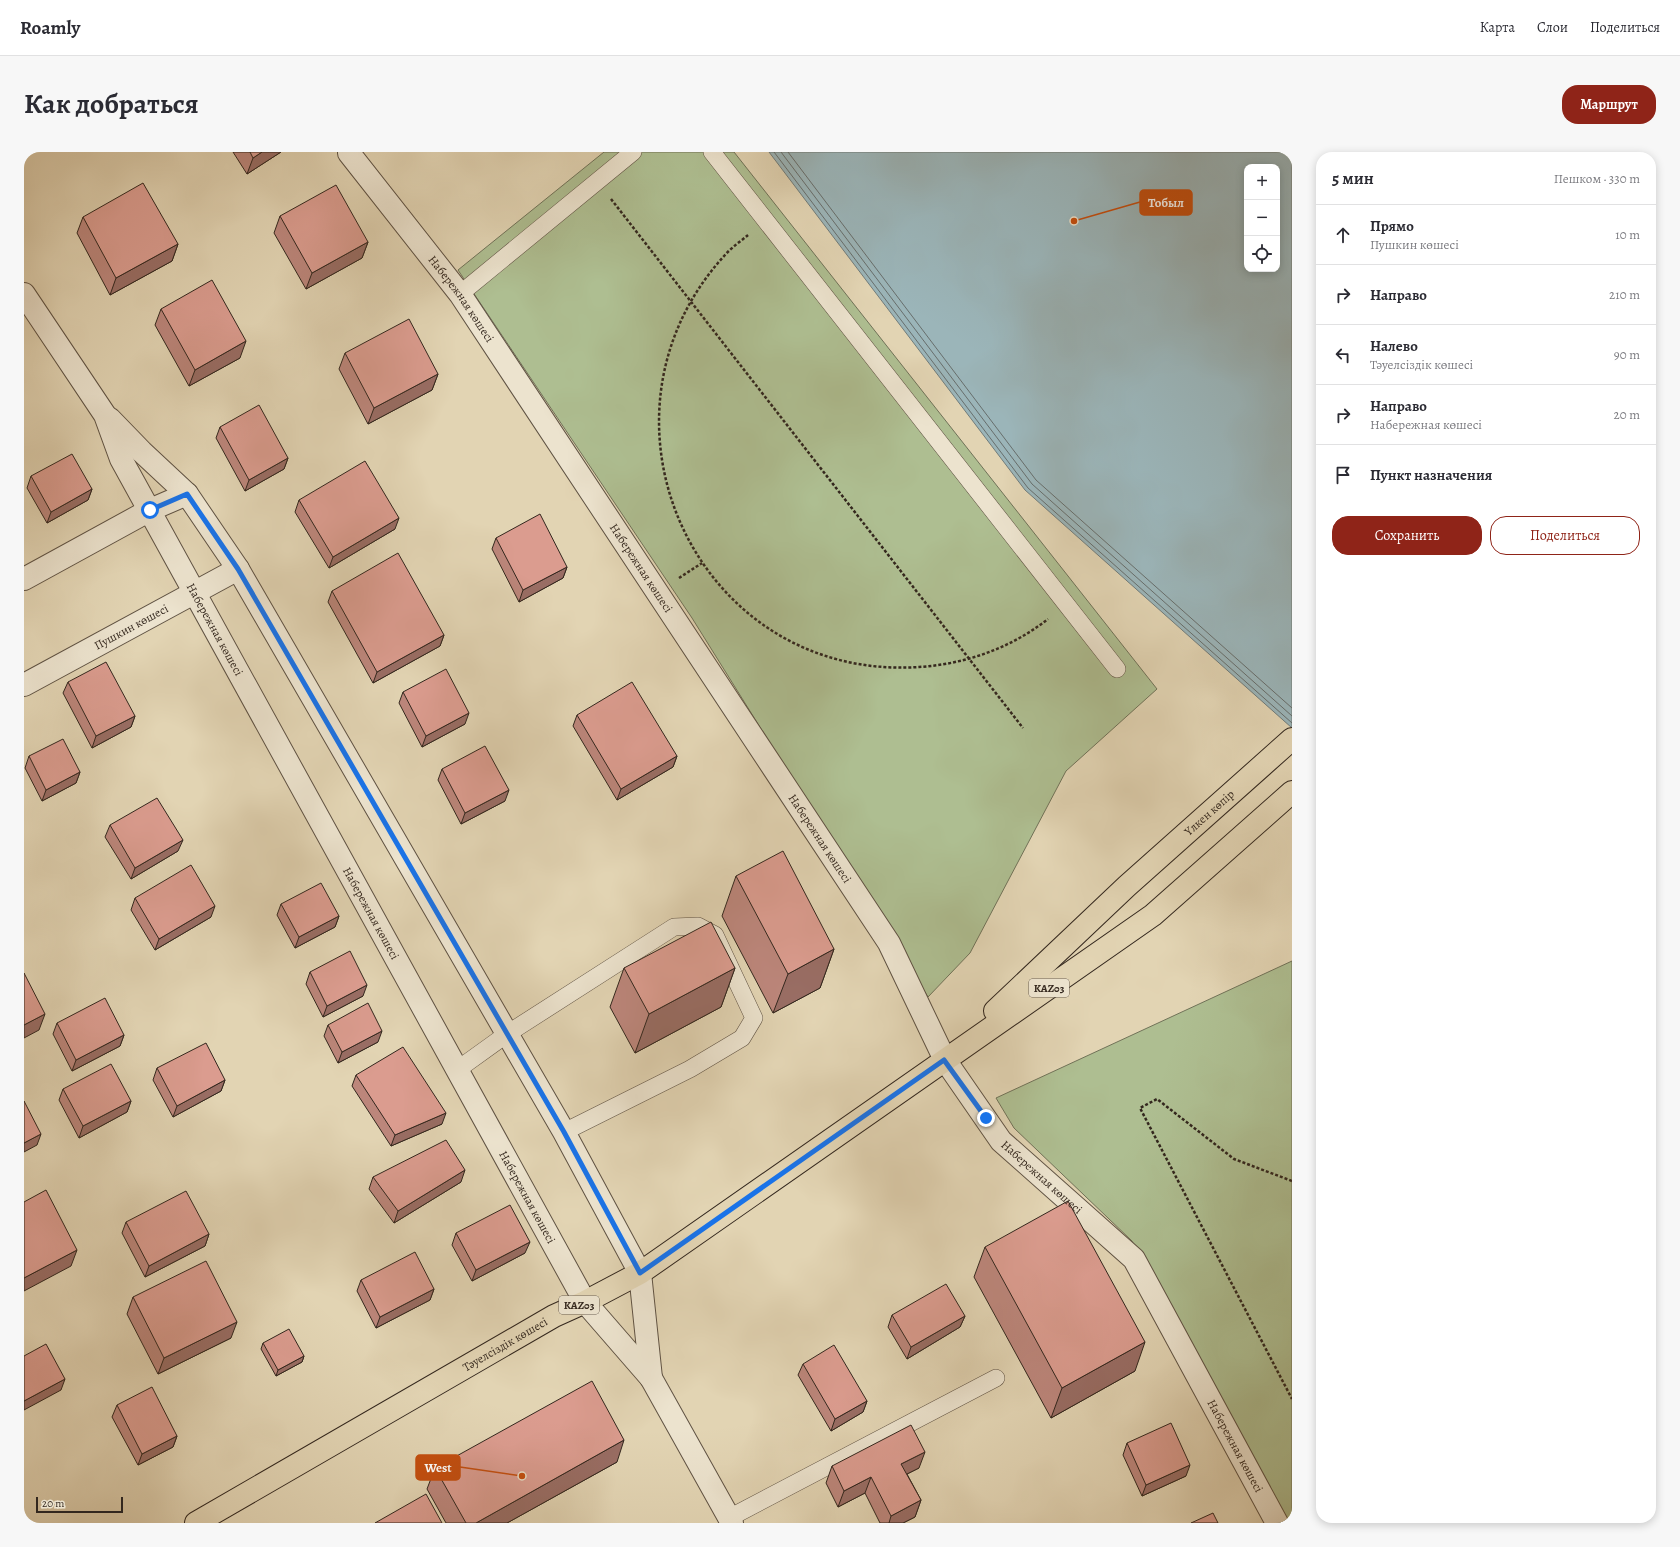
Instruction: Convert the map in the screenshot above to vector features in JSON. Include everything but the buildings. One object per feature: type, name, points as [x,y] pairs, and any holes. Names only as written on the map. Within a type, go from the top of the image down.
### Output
[{"type":"main road","name":"Үлкен көпір","points":[[944,1060],[1127,886],[1292,739]]},
{"type":"main road","name":"KАZ03","points":[[944,1060],[1154,915],[1292,792]]},
{"type":"main road","name":"Тәуелсіздік көшесі","points":[[196,1523],[554,1316],[585,1302],[640,1273],[944,1060]]},
{"type":"street","name":"Набережная көшесі","points":[[349,153],[460,294],[889,943],[944,1060],[1002,1141],[1134,1259],[1277,1523]]},
{"type":"street","name":"Набережная көшесі","points":[[25,297],[105,414],[121,460],[150,510],[585,1302],[651,1378],[731,1520]]},
{"type":"street","points":[[105,414],[142,452],[187,494],[238,569],[564,1132],[640,1273],[651,1378]]},
{"type":"street","points":[[24,579],[150,510],[187,494]]},
{"type":"street","name":"Пушкин көшесі","points":[[24,685],[238,569]]},
{"type":"lane","points":[[460,294],[633,152]]},
{"type":"lane","points":[[712,152],[1117,669]]},
{"type":"lane","points":[[457,1070],[508,1034],[674,927],[698,926],[715,935],[754,1018],[742,1038],[690,1069],[564,1132]]},
{"type":"lane","points":[[731,1520],[996,1378]]},
{"type":"path","points":[[597,182],[1024,728]]},
{"type":"path","points":[[766,220],[726,254],[705,280],[691,302],[673,339],[664,371],[659,404],[659,438],[663,471],[672,503],[685,534],[702,563],[723,589],[747,612],[774,632],[803,648],[835,659],[868,666],[901,669],[934,666],[970,659],[999,649],[1029,634],[1067,605]]},
{"type":"path","points":[[1292,1181],[1234,1159],[1157,1100],[1140,1108],[1292,1399]]},
{"type":"green space","points":[[604,152],[734,152],[1157,689],[1066,771],[970,953],[928,997],[692,618],[458,270]]},
{"type":"green space","points":[[1292,961],[1292,1523],[1273,1523],[1132,1241],[1014,1128],[996,1098]]},
{"type":"water","points":[[769,152],[1292,152],[1292,728],[1025,490]]},
{"type":"place","name":"Тобыл","points":[[1074,221]]},
{"type":"place","name":"West","points":[[522,1476]]},
{"type":"route","points":[[150,510],[187,494],[238,569],[564,1132],[640,1273],[944,1060],[986,1118]]}]
